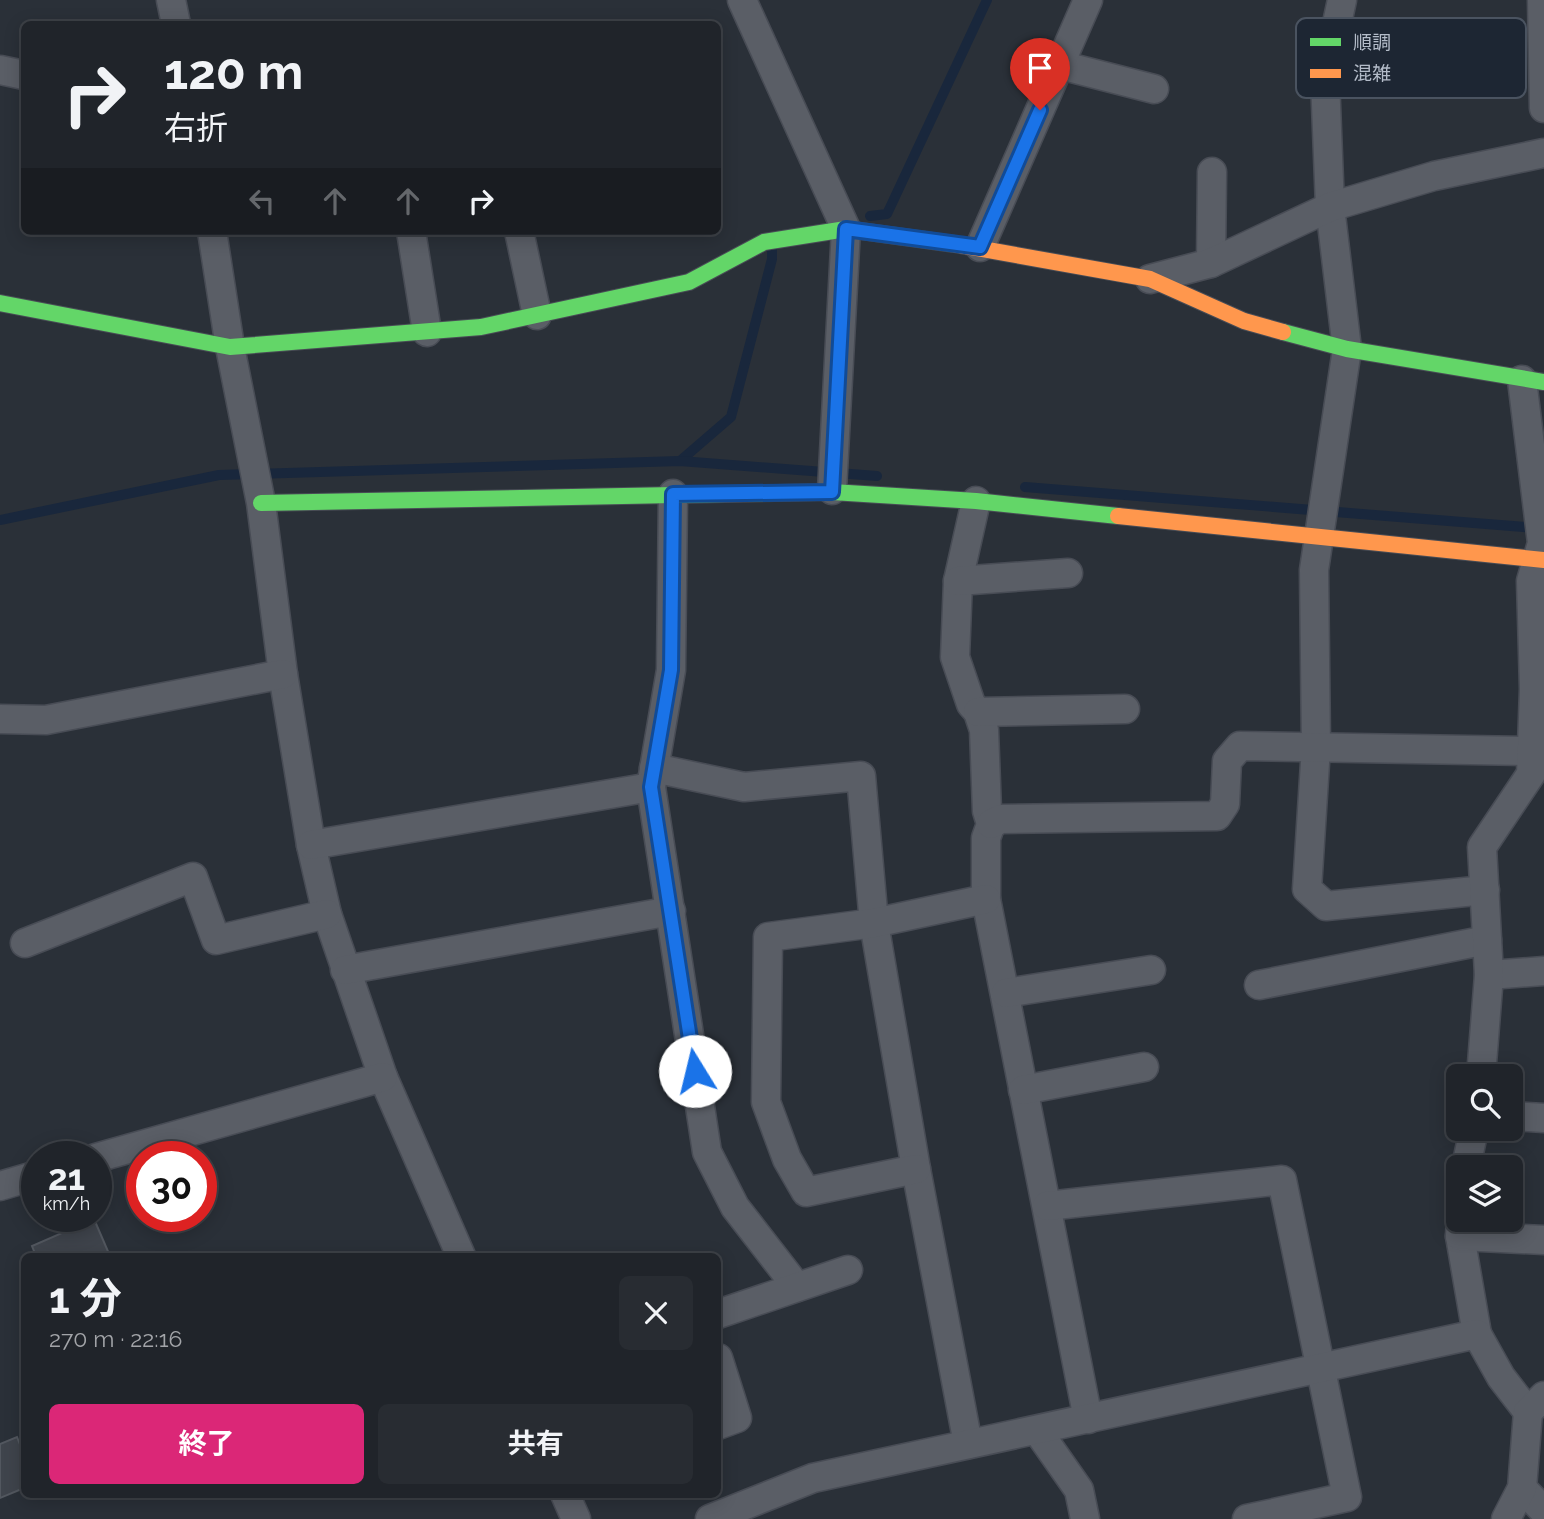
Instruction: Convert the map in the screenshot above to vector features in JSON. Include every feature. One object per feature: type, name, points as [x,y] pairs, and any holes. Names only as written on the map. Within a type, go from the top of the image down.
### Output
[{"type":"street","points":[[171,0],[175,21]]},
{"type":"street","points":[[742,0],[846,229],[832,491]]},
{"type":"street","points":[[980,247],[1088,0]]},
{"type":"street","points":[[1338,18],[1342,0]]},
{"type":"street","points":[[1542,0],[1544,108]]},
{"type":"street","points":[[1060,65],[1154,89]]},
{"type":"street","points":[[0,70],[21,74]]},
{"type":"street","points":[[1326,98],[1330,207],[1347,349],[1314,570],[1316,747],[1307,889],[1326,906],[1485,890]]},
{"type":"street","points":[[1150,279],[1211,263],[1330,207],[1434,176],[1544,153]]},
{"type":"street","points":[[1211,263],[1212,172]]},
{"type":"street","points":[[0,303],[230,347],[427,332],[481,327],[689,282],[764,242],[846,229],[980,247],[1150,279],[1244,321],[1347,349],[1533,381],[1534,488],[1539,508],[1542,554],[1531,581],[1539,690],[1531,774],[1482,847],[1489,975],[1481,1064]]},
{"type":"street","points":[[213,235],[230,347],[260,499],[283,674],[312,845],[327,914],[383,1077],[460,1253]]},
{"type":"street","points":[[412,235],[427,332]]},
{"type":"street","points":[[520,235],[537,315]]},
{"type":"street","points":[[260,499],[832,491],[976,500],[1542,554]]},
{"type":"street","points":[[673,494],[671,670],[653,778],[707,1152],[735,1207],[797,1287]]},
{"type":"street","points":[[976,500],[958,581],[955,657],[971,704],[978,712],[984,730],[986,811],[991,824],[986,838],[986,900],[1088,1419]]},
{"type":"street","points":[[958,581],[1068,573]]},
{"type":"street","points":[[0,719],[46,720],[283,674]]},
{"type":"street","points":[[978,712],[1125,709]]},
{"type":"street","points":[[991,824],[1001,819],[1217,816],[1226,804],[1227,761],[1240,746],[1532,751]]},
{"type":"street","points":[[312,845],[653,778],[744,787],[861,776],[874,923],[916,1169],[968,1444]]},
{"type":"street","points":[[26,943],[193,877],[216,940],[327,914]]},
{"type":"street","points":[[916,1169],[806,1192],[787,1159],[766,1102],[768,937],[874,923],[986,900]]},
{"type":"street","points":[[345,970],[671,911]]},
{"type":"street","points":[[1259,985],[1487,940]]},
{"type":"street","points":[[1006,993],[1150,970]]},
{"type":"street","points":[[1489,975],[1544,971]]},
{"type":"street","points":[[1023,1090],[1144,1067]]},
{"type":"street","points":[[112,1153],[383,1077]]},
{"type":"street","points":[[1523,1117],[1544,1118]]},
{"type":"street","points":[[0,1186],[21,1180]]},
{"type":"street","points":[[1047,1206],[1282,1180],[1347,1497],[1247,1519]]},
{"type":"street","points":[[1462,1232],[1477,1334],[1501,1377],[1536,1404],[1522,1488],[1506,1519]]},
{"type":"street","points":[[1489,1232],[1544,1240]]},
{"type":"street","points":[[721,1313],[848,1270]]},
{"type":"street","points":[[710,1519],[813,1478],[1322,1370],[1477,1334]]},
{"type":"street","points":[[721,1367],[737,1418],[721,1424]]},
{"type":"street","points":[[1037,1430],[1079,1490],[1085,1519]]},
{"type":"street","points":[[1522,1488],[1544,1511]]},
{"type":"street","points":[[567,1498],[576,1519]]},
{"type":"building","points":[[64,1232],[100,1232],[109,1253],[35,1253],[32,1246]]},
{"type":"building","points":[[17,1437],[21,1447],[21,1489],[0,1498],[0,1444]]},
{"type":"waterway","points":[[870,216],[887,214],[987,0]]},
{"type":"waterway","points":[[680,461],[731,417],[772,259],[772,248]]},
{"type":"waterway","points":[[0,520],[219,475],[680,461],[877,476]]},
{"type":"waterway","points":[[1025,487],[1537,528]]},
{"type":"traffic: fast","points":[[0,303],[230,347],[481,327],[689,282],[764,242],[846,229],[954,244]]},
{"type":"traffic: fast","points":[[1283,332],[1347,349],[1544,382]]},
{"type":"traffic: fast","points":[[261,503],[832,492],[976,501],[1118,516]]},
{"type":"traffic: slow","points":[[954,244],[1150,279],[1244,321],[1283,332]]},
{"type":"traffic: slow","points":[[1118,516],[1544,560]]},
{"type":"route","points":[[695,1071],[651,787],[671,670],[673,494],[832,492],[846,229],[980,247],[1040,110]]}]
